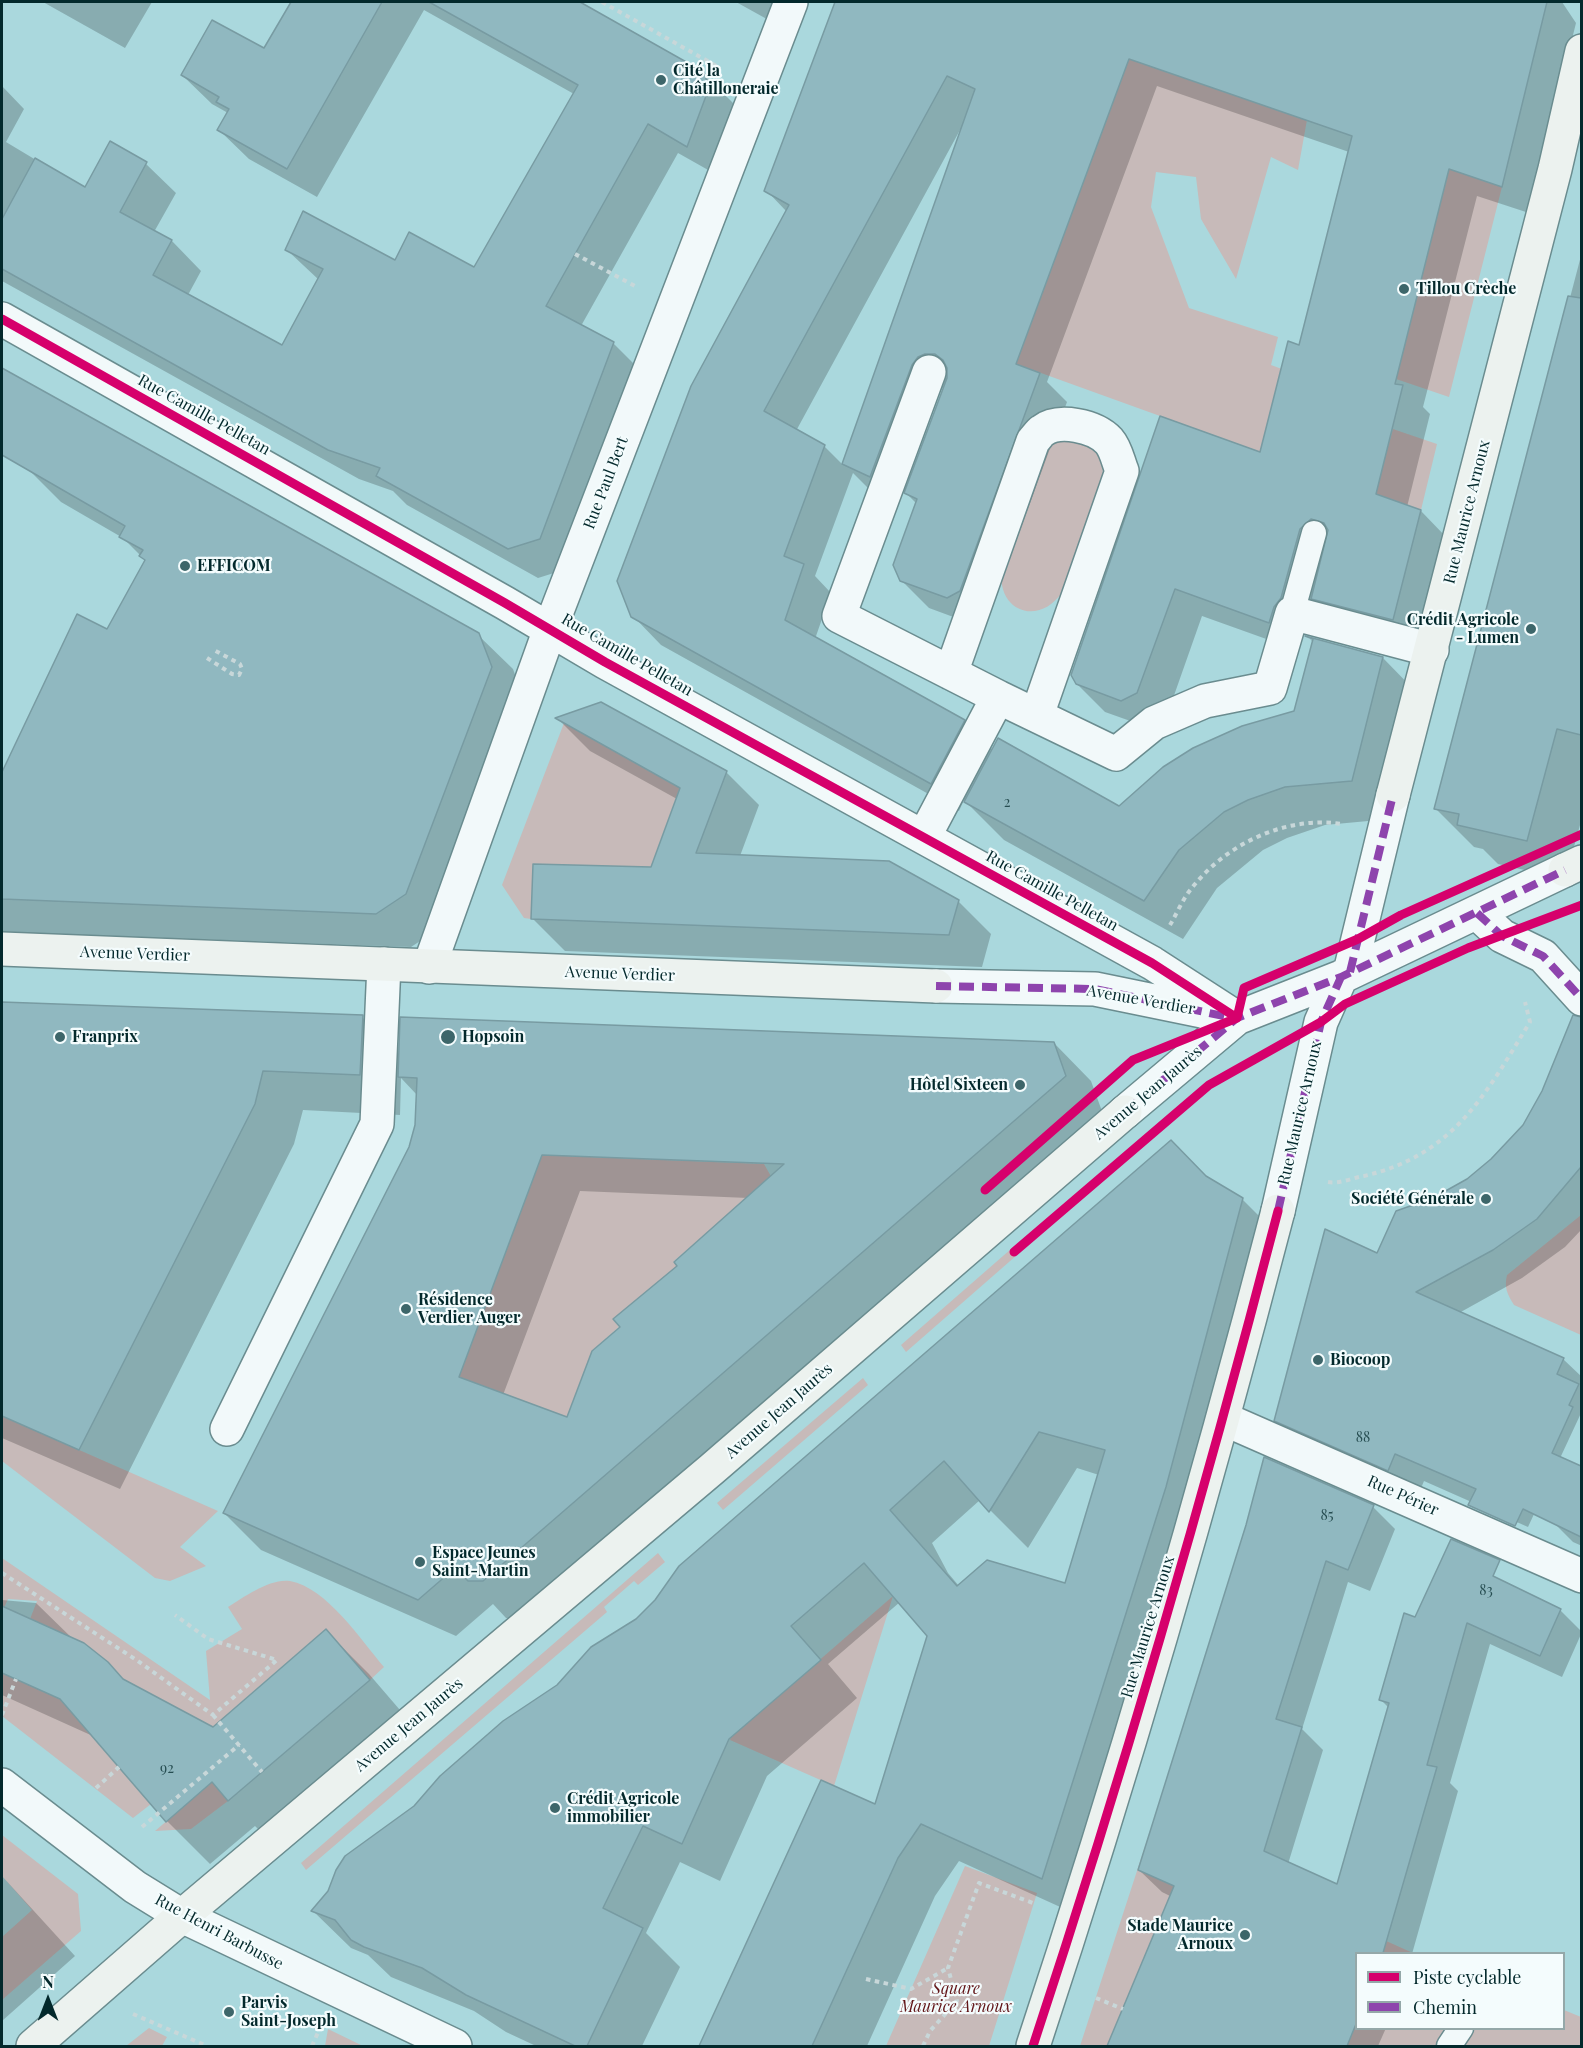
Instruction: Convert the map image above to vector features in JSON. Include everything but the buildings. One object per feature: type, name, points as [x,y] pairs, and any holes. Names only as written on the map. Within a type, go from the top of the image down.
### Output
[{"type":"main road","name":"Rue Maurice Arnoux","points":[[1392,795],[1432,650],[1555,169],[1581,51]]},
{"type":"main road","name":"Avenue Verdier","points":[[2,949],[936,986]]},
{"type":"main road","name":"Avenue Jean Jaurès","points":[[33,2046],[182,1916],[697,1482],[1125,1112]]},
{"type":"main road","name":"Rue Maurice Arnoux","points":[[1033,2046],[1091,1870],[1224,1419],[1278,1211]]},
{"type":"street","name":"Rue Paul Bert","points":[[429,967],[550,628],[791,2]]},
{"type":"street","name":"Rue Camille Pelletan","points":[[2,319],[550,628],[604,662],[1152,963],[1237,1018]]},
{"type":"street","points":[[929,372],[839,616],[1116,754],[1154,723],[1205,701],[1270,688],[1292,613],[1432,650]]},
{"type":"street","points":[[951,673],[1033,441],[1044,429],[1061,425],[1076,425],[1094,431],[1108,440],[1116,452],[1122,471],[1037,715]]},
{"type":"street","points":[[924,837],[998,697]]},
{"type":"street","name":"Rue Maurice Arnoux","points":[[1278,1211],[1321,1022],[1346,975],[1392,795]]},
{"type":"street","name":"Avenue Jean Jaurès","points":[[1125,1112],[1237,1018],[1346,975],[1573,866]]},
{"type":"street","points":[[1477,913],[1502,936],[1543,956],[1581,999]]},
{"type":"street","points":[[226,1429],[377,1124],[384,964]]},
{"type":"street","name":"Avenue Verdier","points":[[936,986],[1095,989],[1237,1018]]},
{"type":"street","name":"Rue Périer","points":[[1224,1419],[1581,1576]]},
{"type":"street","name":"Rue Henri Barbusse","points":[[2,1785],[135,1887],[182,1916],[455,2046]]},
{"type":"lane","points":[[1292,613],[1314,533]]},
{"type":"lane","points":[[1449,2046],[1460,2030]]},
{"type":"path","points":[[602,2],[758,89]]},
{"type":"path","points":[[575,254],[635,286]]},
{"type":"path","points":[[207,658],[232,674],[239,675],[242,669],[240,664],[214,650]]},
{"type":"path","points":[[1152,963],[1188,893],[1218,860],[1251,838],[1294,825],[1348,825]]},
{"type":"path","points":[[1286,1176],[1332,1183],[1378,1172],[1425,1151],[1466,1120],[1492,1085],[1530,1022],[1522,992]]},
{"type":"path","points":[[2,1573],[138,1661],[213,1715],[262,1772]]},
{"type":"path","points":[[175,1615],[208,1639],[277,1660],[213,1715]]},
{"type":"path","points":[[2,1715],[16,1679]]},
{"type":"path","points":[[142,1827],[239,1745]]},
{"type":"path","points":[[96,1788],[119,1767]]},
{"type":"path","points":[[923,2046],[930,2031],[957,2001],[948,1968],[979,1882],[1033,1903]]},
{"type":"path","points":[[866,1979],[911,1989],[948,1968]]},
{"type":"path","points":[[1096,1998],[1123,2009]]},
{"type":"path","points":[[124,2011],[207,2046]]},
{"type":"path","points":[[312,2046],[321,2026]]},
{"type":"green space","points":[[1129,59],[1307,120],[1298,170],[1271,157],[1236,279],[1201,219],[1196,177],[1156,172],[1151,207],[1189,308],[1278,337],[1271,365],[1290,372],[1268,455],[1016,364]]},
{"type":"green space","points":[[1449,169],[1502,187],[1449,397],[1396,379]]},
{"type":"green space","points":[[1393,429],[1437,444],[1421,510],[1367,491],[1382,468]]},
{"type":"green space","points":[[1077,436],[1099,454],[1103,464],[1102,481],[1063,591],[1053,602],[1042,609],[1021,610],[1005,595],[1002,568],[1049,444],[1062,437]]},
{"type":"green space","points":[[564,723],[680,787],[645,883],[533,864],[531,919],[524,918],[502,885]]},
{"type":"green space","points":[[542,1155],[764,1164],[772,1178],[674,1261],[684,1273],[613,1319],[619,1327],[592,1351],[567,1417],[459,1377]]},
{"type":"green space","points":[[1581,1215],[1581,1335],[1514,1305],[1508,1294],[1506,1283],[1507,1275]]},
{"type":"green space","points":[[1011,1249],[1017,1255],[906,1352],[901,1345]]},
{"type":"green space","points":[[863,1378],[868,1385],[723,1510],[717,1503]]},
{"type":"green space","points":[[2,1416],[218,1511],[180,1547],[206,1566],[170,1581],[155,1578],[2,1461]]},
{"type":"green space","points":[[658,1553],[665,1562],[638,1585],[634,1581],[604,1607],[607,1612],[306,1870],[301,1863]]},
{"type":"green space","points":[[2,1558],[210,1700],[206,1651],[242,1629],[228,1607],[274,1582],[290,1581],[304,1586],[330,1604],[384,1667],[370,1680],[326,1629],[230,1712],[212,1782],[172,1705],[146,1691],[139,1697],[108,1662],[84,1643],[30,1619],[37,1601],[8,1599],[4,1608],[2,1607]]},
{"type":"green space","points":[[893,1596],[834,1786],[730,1740],[731,1737]]},
{"type":"green space","points":[[2,1673],[60,1699],[151,1804],[133,1818],[2,1716]]},
{"type":"green space","points":[[212,1782],[228,1801],[191,1829],[155,1831]]},
{"type":"green space","name":"Stade Maurice Arnoux","points":[[1149,1834],[1411,1952],[1355,1952],[1355,2030],[1565,2030],[1565,2010],[1581,2017],[1581,2046],[1080,2046]]},
{"type":"green space","points":[[2,1835],[78,1894],[81,1931],[2,2000],[2,1937],[32,1910],[2,1876]]},
{"type":"green space","name":"Square Maurice Arnoux","points":[[965,1866],[1037,1893],[989,2046],[886,2046]]},
{"type":"green space","points":[[149,2028],[167,2037],[162,2046],[126,2046]]},
{"type":"green space","points":[[328,2029],[363,2046],[325,2046]]},
{"type":"marked path","points":[[1350,972],[1393,795]]},
{"type":"marked path","points":[[1125,1112],[1237,1018],[1341,977],[1565,870]]},
{"type":"marked path","points":[[1477,913],[1502,936],[1543,956],[1582,999]]},
{"type":"marked path","points":[[1278,1211],[1321,1022],[1341,977]]},
{"type":"marked path","points":[[936,986],[1095,989],[1228,1017]]},
{"type":"cycle path","points":[[2,319],[505,603],[605,662],[1152,963],[1237,1018]]},
{"type":"cycle path","points":[[985,1190],[1133,1060],[1237,1018],[1244,988],[1358,939],[1401,915],[1582,834]]},
{"type":"cycle path","points":[[1014,1252],[1209,1085],[1321,1022],[1345,1004],[1468,948],[1582,905]]},
{"type":"cycle path","points":[[1033,2046],[1067,1943],[1162,1631],[1222,1421],[1278,1211]]},
{"type":"place","name":"Cité la Châtilloneraie","points":[[661,80]]},
{"type":"place","name":"Tillou Crèche","points":[[1404,289]]},
{"type":"place","name":"EFFICOM","points":[[185,566]]},
{"type":"place","name":"Crédit Agricole - Lumen","points":[[1531,629]]},
{"type":"place","name":"Franprix","points":[[60,1037]]},
{"type":"place","name":"Hopsoin","points":[[448,1037]]},
{"type":"place","name":"Hôtel Sixteen","points":[[1020,1085]]},
{"type":"place","name":"Société Générale","points":[[1486,1199]]},
{"type":"place","name":"Résidence Verdier Auger","points":[[406,1309]]},
{"type":"place","name":"Biocoop","points":[[1318,1360]]},
{"type":"place","name":"Espace Jeunes Saint-Martin","points":[[420,1562]]},
{"type":"place","name":"Crédit Agricole immobilier","points":[[555,1808]]},
{"type":"place","name":"Stade Maurice Arnoux","points":[[1245,1935]]},
{"type":"place","name":"Parvis Saint-Joseph","points":[[229,2012]]}]
